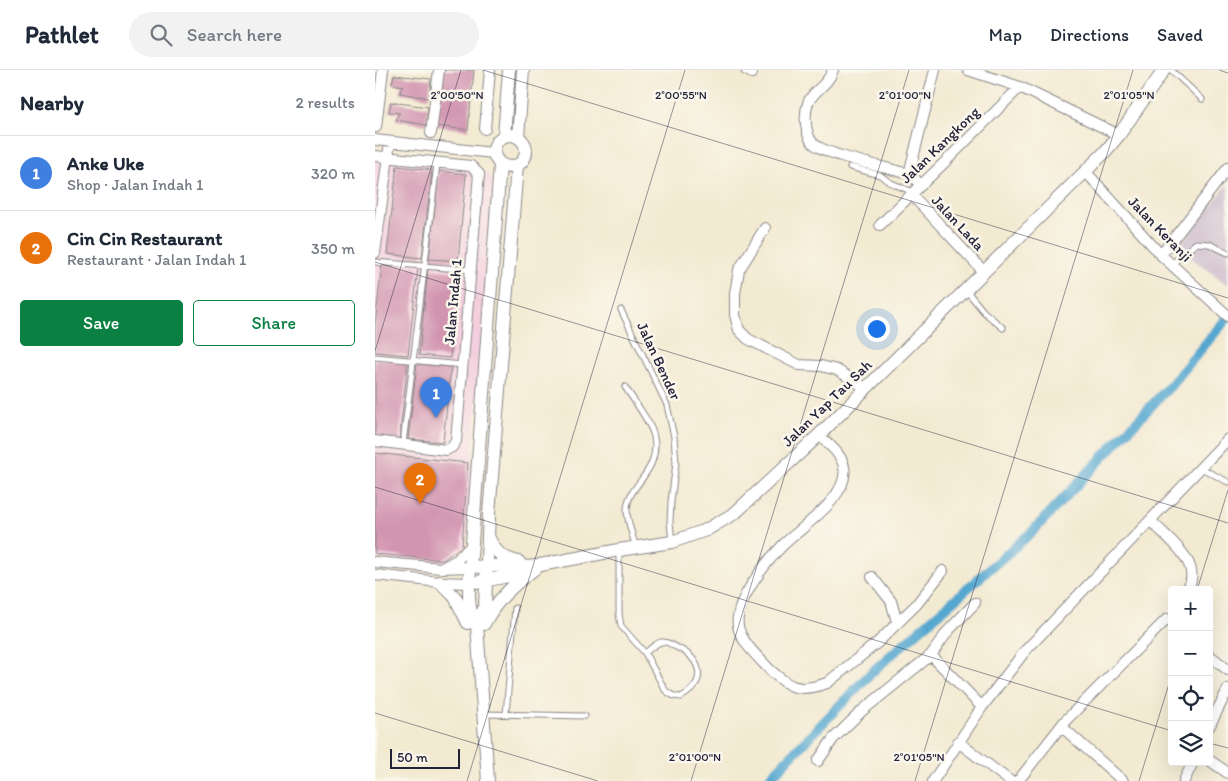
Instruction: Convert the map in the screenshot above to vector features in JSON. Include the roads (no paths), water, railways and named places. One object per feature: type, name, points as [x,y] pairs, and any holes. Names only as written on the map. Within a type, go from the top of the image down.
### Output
[{"type":"street","points":[[376,127],[383,70]]},
{"type":"street","points":[[431,133],[439,70]]},
{"type":"street","points":[[485,129],[490,70]]},
{"type":"street","points":[[504,136],[509,70]]},
{"type":"street","points":[[518,137],[523,70]]},
{"type":"street","points":[[833,70],[822,88],[813,94],[808,102],[806,123],[808,135],[813,143],[826,150],[909,174],[935,70]]},
{"type":"street","name":"Jalan Yap Tau Sah","points":[[470,567],[513,565],[534,567],[619,550],[672,542],[706,530],[735,513],[819,435],[1086,172],[1119,135],[1164,70]]},
{"type":"street","points":[[974,71],[1020,87],[1119,135]]},
{"type":"street","name":"Jalan Kangkong","points":[[880,225],[1020,87]]},
{"type":"street","points":[[514,135],[523,141],[526,152],[522,163],[517,166],[505,168],[494,158],[493,153],[496,143],[504,136],[514,135]]},
{"type":"street","points":[[375,140],[493,153]]},
{"type":"street","points":[[375,253],[378,205],[390,142]]},
{"type":"street","name":"Jalan Indah 1","points":[[375,156],[437,164],[471,166],[479,174],[457,441],[446,450],[375,441]]},
{"type":"street","points":[[488,781],[479,642],[477,625],[471,616],[469,608],[469,583],[500,165]]},
{"type":"street","points":[[477,625],[485,606],[487,534],[517,166]]},
{"type":"street","points":[[1161,255],[1228,168]]},
{"type":"street","name":"Jalan Keranji","points":[[1086,172],[1161,255],[1228,316]]},
{"type":"street","name":"Jalan Lada","points":[[909,174],[914,177],[915,190],[983,272]]},
{"type":"street","points":[[765,228],[739,270],[735,293],[735,314],[739,330],[748,339],[799,365],[821,366],[837,370],[866,388]]},
{"type":"street","points":[[819,435],[834,450],[844,465],[844,480],[840,490],[827,506],[782,546],[746,592],[737,616],[738,628],[753,653],[785,683],[795,688],[827,684],[877,643],[916,605],[943,571]]},
{"type":"street","points":[[933,781],[982,707],[1025,651],[1228,439]]},
{"type":"street","points":[[1151,521],[1189,563],[1192,577],[1189,586]]},
{"type":"street","points":[[487,534],[493,547],[504,557],[534,567]]},
{"type":"street","points":[[441,568],[457,560],[472,545]]},
{"type":"street","points":[[375,562],[441,568],[470,567]]},
{"type":"street","points":[[375,575],[469,583],[514,575],[534,567]]},
{"type":"street","points":[[479,642],[483,625],[499,599],[534,567]]},
{"type":"street","points":[[872,577],[891,601],[897,622]]},
{"type":"street","points":[[440,582],[455,597],[479,642]]},
{"type":"street","points":[[818,761],[833,739],[863,710],[931,655],[948,631],[975,602]]},
{"type":"street","points":[[1018,781],[1061,726],[1168,620]]},
{"type":"street","points":[[931,655],[982,707]]},
{"type":"street","points":[[1213,657],[1228,670]]},
{"type":"street","points":[[1212,721],[1228,689]]},
{"type":"street","points":[[1061,726],[1123,781]]},
{"type":"street","points":[[959,742],[1010,781]]},
{"type":"street","points":[[1213,763],[1228,773]]},
{"type":"street","points":[[1184,781],[1191,766]]},
{"type":"lane","points":[[1171,70],[1202,99]]},
{"type":"lane","points":[[403,444],[437,164]]},
{"type":"lane","points":[[850,167],[880,175],[889,182],[915,190]]},
{"type":"lane","points":[[1171,265],[1196,243],[1209,244],[1228,253]]},
{"type":"lane","points":[[375,262],[471,270]]},
{"type":"lane","points":[[966,290],[984,312],[1003,328]]},
{"type":"lane","name":"Jalan Bender","points":[[621,310],[667,405],[674,437],[676,463],[671,501],[670,522],[672,542]]},
{"type":"lane","points":[[375,356],[463,365]]},
{"type":"lane","points":[[625,387],[652,430],[655,446],[652,462],[629,502],[627,511],[636,548]]},
{"type":"lane","points":[[1201,468],[1228,482]]},
{"type":"lane","points":[[619,550],[619,614],[621,626],[645,653],[665,690],[672,696],[681,697],[694,688],[699,678],[699,669],[695,661],[682,650],[667,642],[660,642],[645,653]]},
{"type":"lane","points":[[506,714],[515,608]]},
{"type":"lane","points":[[485,714],[585,716]]},
{"type":"waterway","points":[[767,781],[874,670],[1033,531],[1171,385],[1228,317]]},
{"type":"place","name":"Anke Uke","points":[[436,418]]},
{"type":"place","name":"Cin Cin Restaurant","points":[[420,504]]}]
